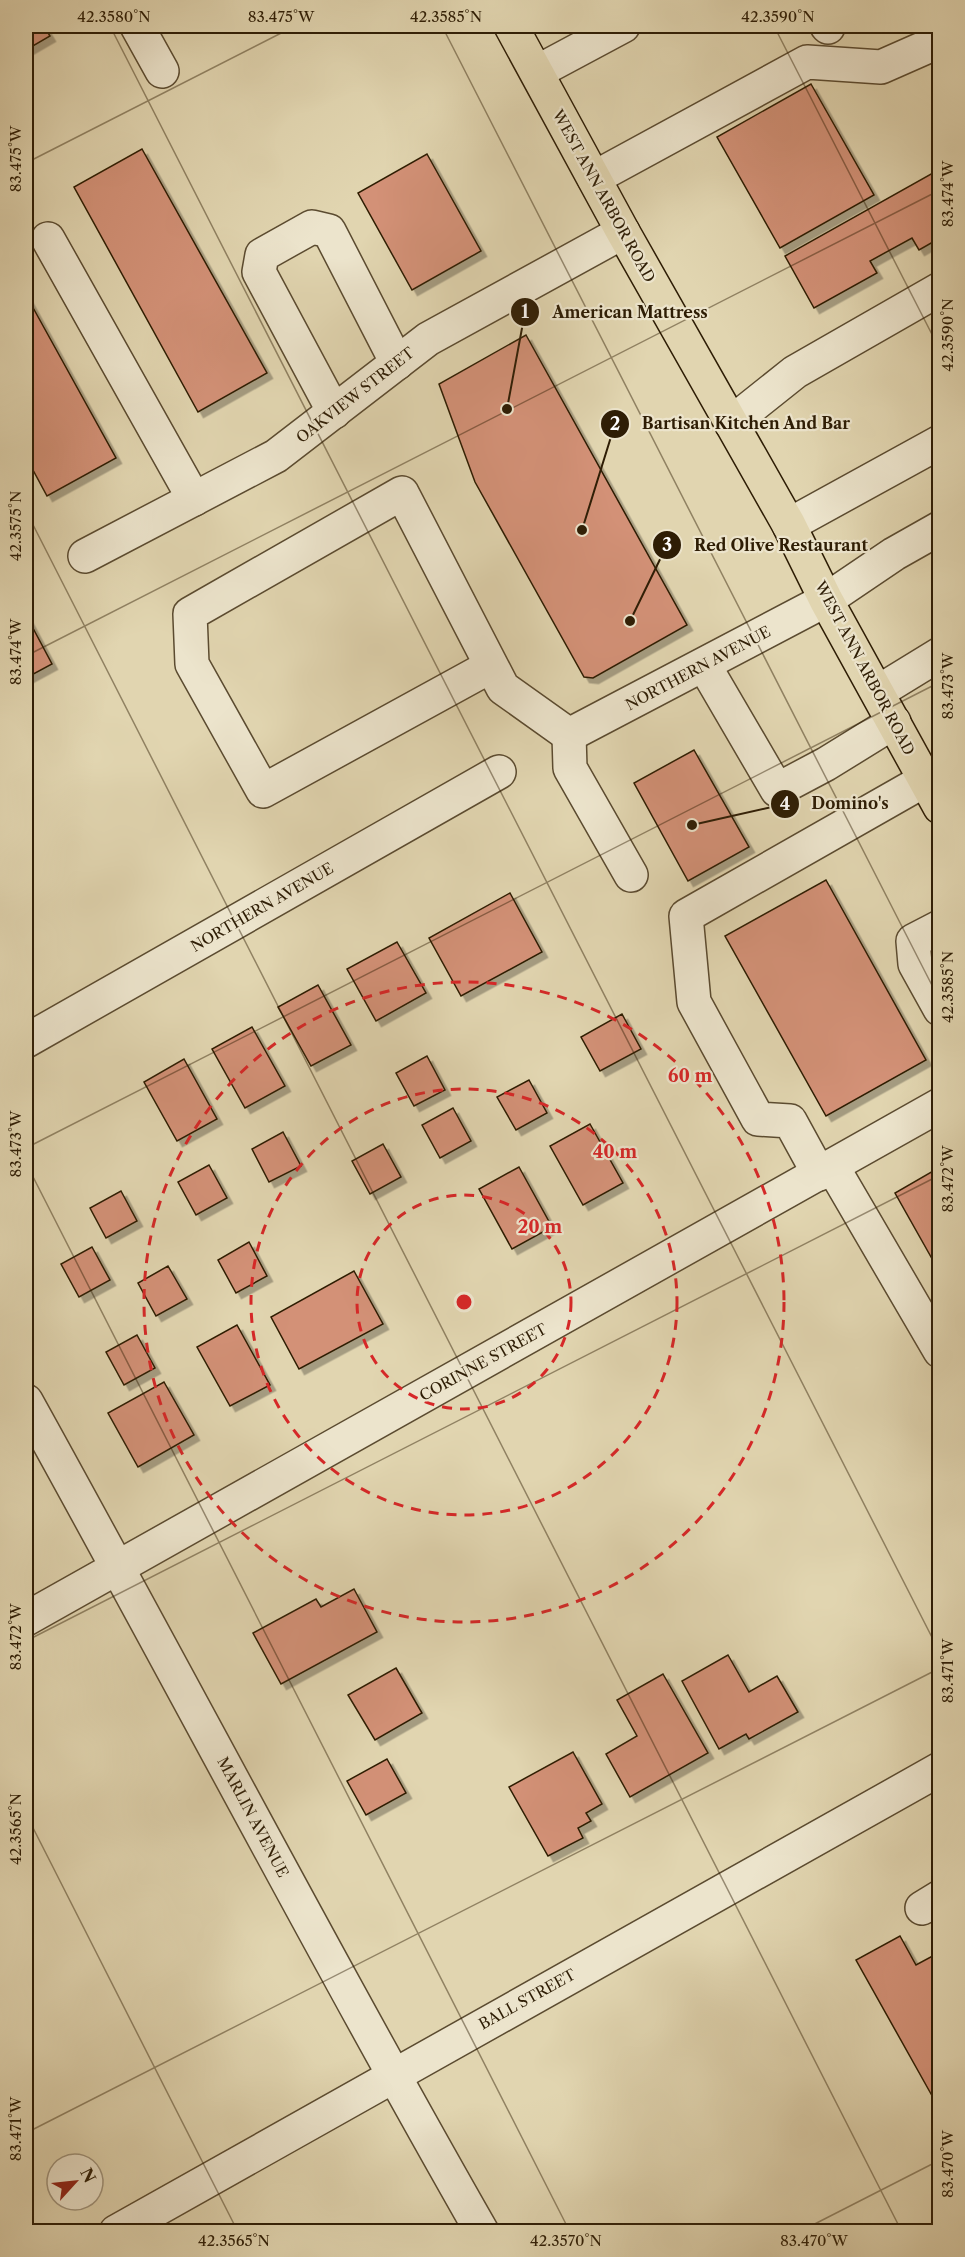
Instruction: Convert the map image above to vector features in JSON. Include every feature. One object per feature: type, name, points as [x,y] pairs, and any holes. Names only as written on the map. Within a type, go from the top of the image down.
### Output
[{"type":"main road","name":"WEST ANN ARBOR ROAD","points":[[511,26],[623,232],[789,525],[826,600],[932,793]]},
{"type":"street","points":[[137,26],[162,72]]},
{"type":"street","points":[[537,72],[623,26]]},
{"type":"street","points":[[594,178],[807,62],[881,67],[939,40]]},
{"type":"street","points":[[334,412],[259,272],[262,255],[312,227],[329,231],[397,363]]},
{"type":"street","name":"OAKVIEW STREET","points":[[85,556],[276,456],[428,339],[623,232]]},
{"type":"street","points":[[48,239],[195,498]]},
{"type":"street","points":[[731,423],[795,372],[939,289]]},
{"type":"street","points":[[789,525],[939,442]]},
{"type":"street","points":[[491,666],[263,791],[192,664],[190,614],[402,493],[503,688],[569,735],[570,768],[631,875]]},
{"type":"street","name":"NORTHERN AVENUE","points":[[569,735],[826,600],[894,554],[939,528]]},
{"type":"street","points":[[878,692],[939,654]]},
{"type":"street","points":[[704,665],[777,790],[826,764],[894,722]]},
{"type":"street","name":"NORTHERN AVENUE","points":[[26,1041],[499,772]]},
{"type":"street","points":[[932,793],[686,916],[694,1002],[758,1119],[790,1121],[934,1330]]},
{"type":"street","points":[[939,927],[913,941],[915,964],[939,1009]]},
{"type":"street","name":"CORINNE STREET","points":[[26,1619],[939,1105]]},
{"type":"street","name":"MARLIN AVENUE","points":[[26,1401],[393,2075],[482,2232]]},
{"type":"street","name":"BALL STREET","points":[[116,2232],[939,1769]]},
{"type":"building","points":[[26,26],[44,26],[50,36],[26,50]]},
{"type":"building","points":[[811,84],[874,195],[780,248],[717,137]]},
{"type":"building","points":[[142,149],[267,373],[198,412],[74,187]]},
{"type":"building","points":[[427,154],[481,251],[412,290],[358,193]]},
{"type":"building","points":[[940,169],[940,238],[919,250],[912,238],[870,261],[877,273],[814,308],[785,256]]},
{"type":"building","points":[[26,295],[116,458],[47,496],[26,457]]},
{"type":"building","points":[[526,335],[687,625],[593,678],[584,677],[475,482],[439,384]]},
{"type":"building","points":[[26,615],[52,664],[26,678]]},
{"type":"building","points":[[694,750],[749,847],[688,881],[634,783]]},
{"type":"building","points":[[826,880],[926,1060],[826,1116],[725,936]]},
{"type":"building","points":[[510,893],[542,952],[461,996],[429,938]]},
{"type":"building","points":[[397,942],[426,993],[376,1021],[347,969]]},
{"type":"building","points":[[318,985],[351,1045],[311,1066],[278,1007]]},
{"type":"building","points":[[622,1014],[641,1049],[600,1071],[581,1037]]},
{"type":"building","points":[[252,1027],[285,1086],[245,1108],[212,1049]]},
{"type":"building","points":[[427,1056],[445,1090],[414,1106],[396,1073]]},
{"type":"building","points":[[184,1059],[217,1119],[177,1141],[144,1082]]},
{"type":"building","points":[[529,1080],[547,1113],[516,1130],[497,1097]]},
{"type":"building","points":[[453,1108],[471,1141],[440,1158],[422,1125]]},
{"type":"building","points":[[590,1124],[623,1183],[583,1205],[550,1146]]},
{"type":"building","points":[[283,1132],[301,1166],[269,1182],[252,1149]]},
{"type":"building","points":[[383,1144],[401,1177],[370,1194],[352,1161]]},
{"type":"building","points":[[209,1165],[227,1198],[196,1215],[178,1182]]},
{"type":"building","points":[[519,1167],[552,1227],[512,1249],[479,1189]]},
{"type":"building","points":[[940,1167],[940,1261],[935,1264],[895,1193]]},
{"type":"building","points":[[121,1191],[137,1221],[106,1238],[90,1208]]},
{"type":"building","points":[[249,1242],[267,1276],[236,1293],[218,1260]]},
{"type":"building","points":[[92,1247],[110,1280],[79,1297],[61,1264]]},
{"type":"building","points":[[168,1266],[187,1299],[156,1316],[138,1283]]},
{"type":"building","points":[[354,1271],[383,1324],[299,1369],[271,1317]]},
{"type":"building","points":[[237,1325],[270,1385],[230,1406],[197,1347]]},
{"type":"building","points":[[137,1335],[155,1368],[124,1385],[106,1352]]},
{"type":"building","points":[[164,1382],[194,1435],[138,1467],[108,1413]]},
{"type":"building","points":[[354,1589],[377,1632],[281,1684],[253,1633],[316,1599],[321,1607]]},
{"type":"building","points":[[728,1655],[749,1692],[777,1676],[798,1712],[749,1739],[746,1734],[719,1749],[682,1681]]},
{"type":"building","points":[[396,1668],[422,1713],[375,1740],[348,1695]]},
{"type":"building","points":[[663,1674],[708,1753],[630,1797],[606,1754],[637,1736],[617,1700]]},
{"type":"building","points":[[573,1752],[602,1804],[586,1813],[591,1821],[578,1828],[583,1838],[548,1856],[509,1787]]},
{"type":"building","points":[[387,1759],[406,1793],[366,1815],[347,1781]]},
{"type":"building","points":[[900,1936],[916,1965],[940,1952],[940,2110],[856,1960]]},
{"type":"place","name":"American Mattress","points":[[507,409]]},
{"type":"place","name":"Bartisan Kitchen And Bar","points":[[582,530]]},
{"type":"place","name":"Red Olive Restaurant","points":[[630,621]]},
{"type":"place","name":"Domino's","points":[[692,825]]}]
